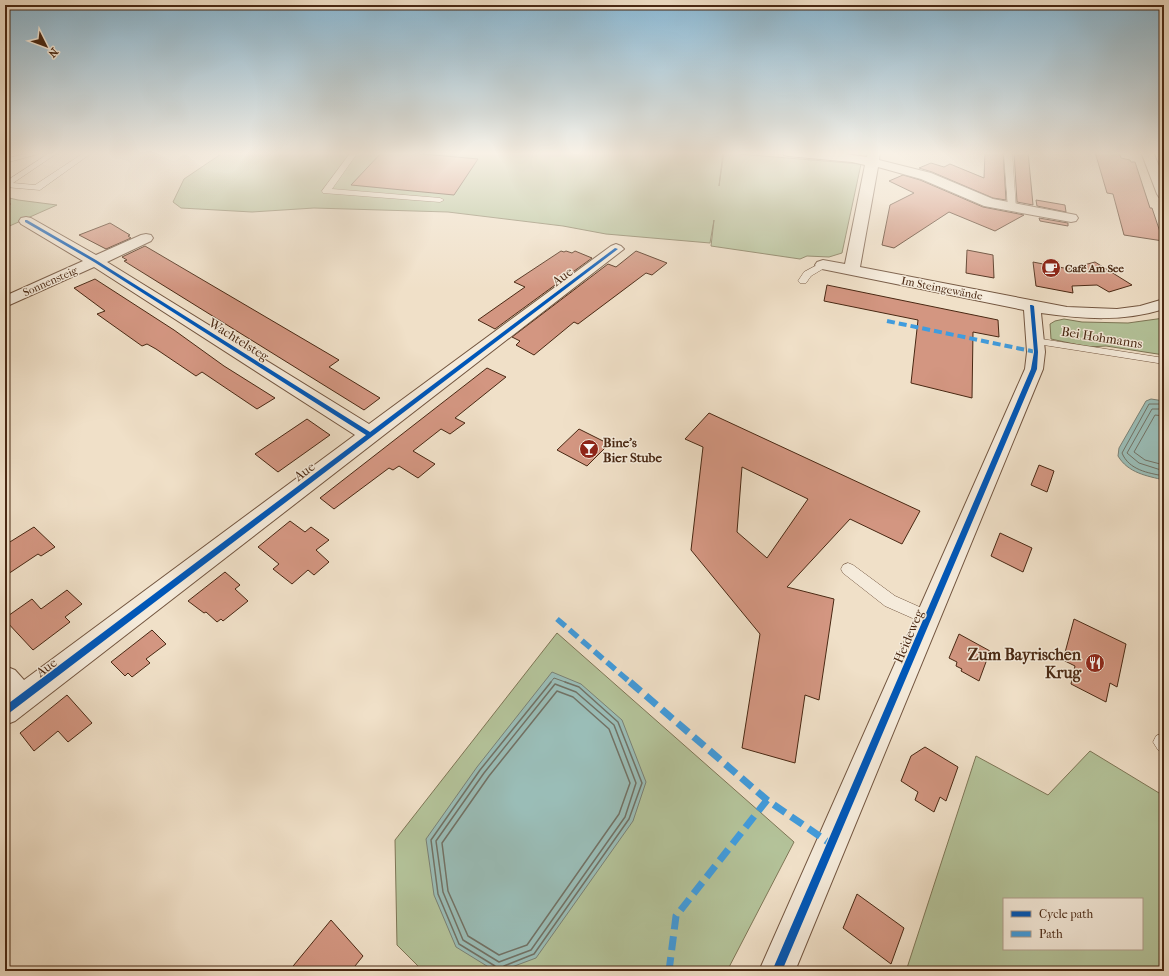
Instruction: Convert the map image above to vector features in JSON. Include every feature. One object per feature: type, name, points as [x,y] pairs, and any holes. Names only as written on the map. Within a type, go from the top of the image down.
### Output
[{"type":"street","points":[[852,270],[865,198]]},
{"type":"street","points":[[973,198],[1012,208],[1071,218]]},
{"type":"street","name":"Sonnensteig","points":[[26,221],[95,261]]},
{"type":"street","name":"Sonnensteig","points":[[5,302],[146,238]]},
{"type":"street","name":"Aue","points":[[11,696],[371,434],[616,249]]},
{"type":"street","name":"Wachtelsteg","points":[[95,261],[371,434]]},
{"type":"street","name":"Im Steingewände","points":[[823,265],[1032,306],[1098,314],[1142,310],[1164,304]]},
{"type":"street","name":"Heideweg","points":[[777,971],[994,462],[1028,386],[1035,364],[1032,306]]},
{"type":"lane","points":[[409,198],[440,200]]},
{"type":"lane","points":[[1011,198],[1012,208]]},
{"type":"lane","points":[[803,282],[807,274],[823,265]]},
{"type":"lane","name":"Bei Hohmanns","points":[[1035,341],[1164,361]]},
{"type":"lane","points":[[848,570],[890,601],[928,618]]},
{"type":"green space","points":[[5,198],[57,205],[5,228]]},
{"type":"green space","points":[[175,198],[854,198],[842,253],[829,257],[807,256],[800,259],[711,246],[714,220],[710,243],[606,234],[563,226],[448,212],[314,208],[252,212],[181,208],[173,202]]},
{"type":"green space","points":[[1164,318],[1164,355],[1106,346],[1088,347],[1051,339],[1050,324],[1064,319],[1082,322],[1128,323]]},
{"type":"green space","points":[[557,633],[794,842],[727,971],[423,971],[397,945],[395,840]]},
{"type":"green space","points":[[1090,751],[1164,796],[1164,971],[906,971],[976,756],[1048,795]]},
{"type":"water","points":[[1151,399],[1164,401],[1164,480],[1132,470],[1122,462],[1118,456],[1119,448],[1146,401]]},
{"type":"water","points":[[552,672],[581,684],[622,720],[646,782],[633,821],[536,958],[501,971],[495,971],[456,947],[434,895],[426,839],[477,767]]},
{"type":"building","points":[[905,198],[961,198],[983,207],[1024,215],[995,231],[949,212],[894,248],[882,245],[890,205]]},
{"type":"building","points":[[993,198],[1006,198],[1006,200]]},
{"type":"building","points":[[1017,198],[1032,198],[1033,205],[1017,202]]},
{"type":"building","points":[[1114,198],[1147,198],[1150,208],[1152,208],[1163,241],[1124,235]]},
{"type":"building","points":[[1036,200],[1065,205],[1066,212],[1037,206]]},
{"type":"building","points":[[1039,218],[1068,223],[1068,226],[1040,221]]},
{"type":"building","points":[[110,223],[130,235],[128,236],[131,238],[106,249],[79,235]]},
{"type":"building","points":[[145,246],[339,360],[329,367],[380,398],[364,410],[124,261],[127,260],[122,257]]},
{"type":"building","points":[[967,250],[993,255],[994,278],[966,273]]},
{"type":"building","points":[[561,251],[572,253],[575,251],[592,258],[495,329],[478,320],[525,287],[514,282]]},
{"type":"building","points":[[636,251],[667,263],[652,275],[646,273],[578,324],[574,322],[534,355],[516,345],[520,341],[512,337],[608,264],[616,267]]},
{"type":"building","points":[[1033,262],[1069,269],[1095,262],[1132,285],[1109,292],[1097,285],[1072,286],[1073,293],[1036,286]]},
{"type":"building","points":[[95,279],[174,330],[224,366],[275,398],[257,409],[202,372],[196,376],[147,344],[142,346],[97,314],[105,311],[74,288]]},
{"type":"building","points":[[827,285],[998,320],[999,337],[973,332],[972,398],[911,383],[918,320],[824,301]]},
{"type":"building","points":[[487,368],[506,377],[455,418],[465,423],[450,434],[441,429],[413,451],[435,464],[418,478],[399,466],[393,470],[389,468],[334,509],[320,498]]},
{"type":"building","points":[[709,413],[920,511],[902,544],[850,519],[787,587],[834,599],[819,700],[805,695],[795,763],[742,748],[760,634],[691,550],[703,447],[685,439]],"holes":[[[742,467],[808,499],[767,558],[737,532]]]},
{"type":"building","points":[[307,419],[330,435],[278,472],[255,454]]},
{"type":"building","points":[[579,429],[609,444],[587,466],[557,450]]},
{"type":"building","points":[[1039,465],[1054,471],[1047,492],[1031,485]]},
{"type":"building","points":[[290,521],[305,532],[311,527],[329,540],[316,550],[329,562],[314,575],[308,570],[292,584],[273,569],[279,564],[258,547]]},
{"type":"building","points":[[34,527],[55,547],[41,556],[38,554],[5,576],[5,545]]},
{"type":"building","points":[[1000,533],[1032,548],[1023,572],[991,556]]},
{"type":"building","points":[[225,572],[240,585],[235,589],[248,601],[223,621],[221,619],[217,622],[206,612],[204,613],[188,601]]},
{"type":"building","points":[[67,590],[82,604],[65,617],[70,622],[33,650],[5,620],[5,618],[32,599],[41,609]]},
{"type":"building","name":"Zum Bayrischen Krug","points":[[1074,619],[1126,644],[1117,687],[1110,683],[1106,702],[1071,684],[1075,666],[1063,660]]},
{"type":"building","points":[[152,630],[166,644],[146,659],[150,663],[132,677],[128,673],[125,676],[111,662]]},
{"type":"building","points":[[959,634],[990,651],[979,681],[961,671],[962,669],[956,666],[957,662],[949,658]]},
{"type":"building","points":[[67,695],[92,723],[68,742],[58,731],[34,751],[20,733]]},
{"type":"building","points":[[925,747],[958,767],[946,801],[940,797],[934,812],[915,800],[918,792],[901,781],[911,756]]},
{"type":"building","points":[[857,894],[904,928],[891,964],[843,928]]},
{"type":"building","points":[[331,920],[363,956],[351,971],[289,971]]},
{"type":"marked path","points":[[887,321],[1036,352]]},
{"type":"marked path","points":[[557,619],[767,800],[831,844]]},
{"type":"marked path","points":[[669,971],[676,916],[767,800]]},
{"type":"cycle path","points":[[26,221],[95,261],[371,435]]},
{"type":"cycle path","points":[[5,711],[616,249]]},
{"type":"cycle path","points":[[777,971],[1034,369],[1036,352],[1032,306]]},
{"type":"place","name":"Café Am See","points":[[1051,268]]},
{"type":"place","name":"Bine's Bier Stube","points":[[589,449]]},
{"type":"place","name":"Zum Bayrischen Krug","points":[[1095,663]]}]
